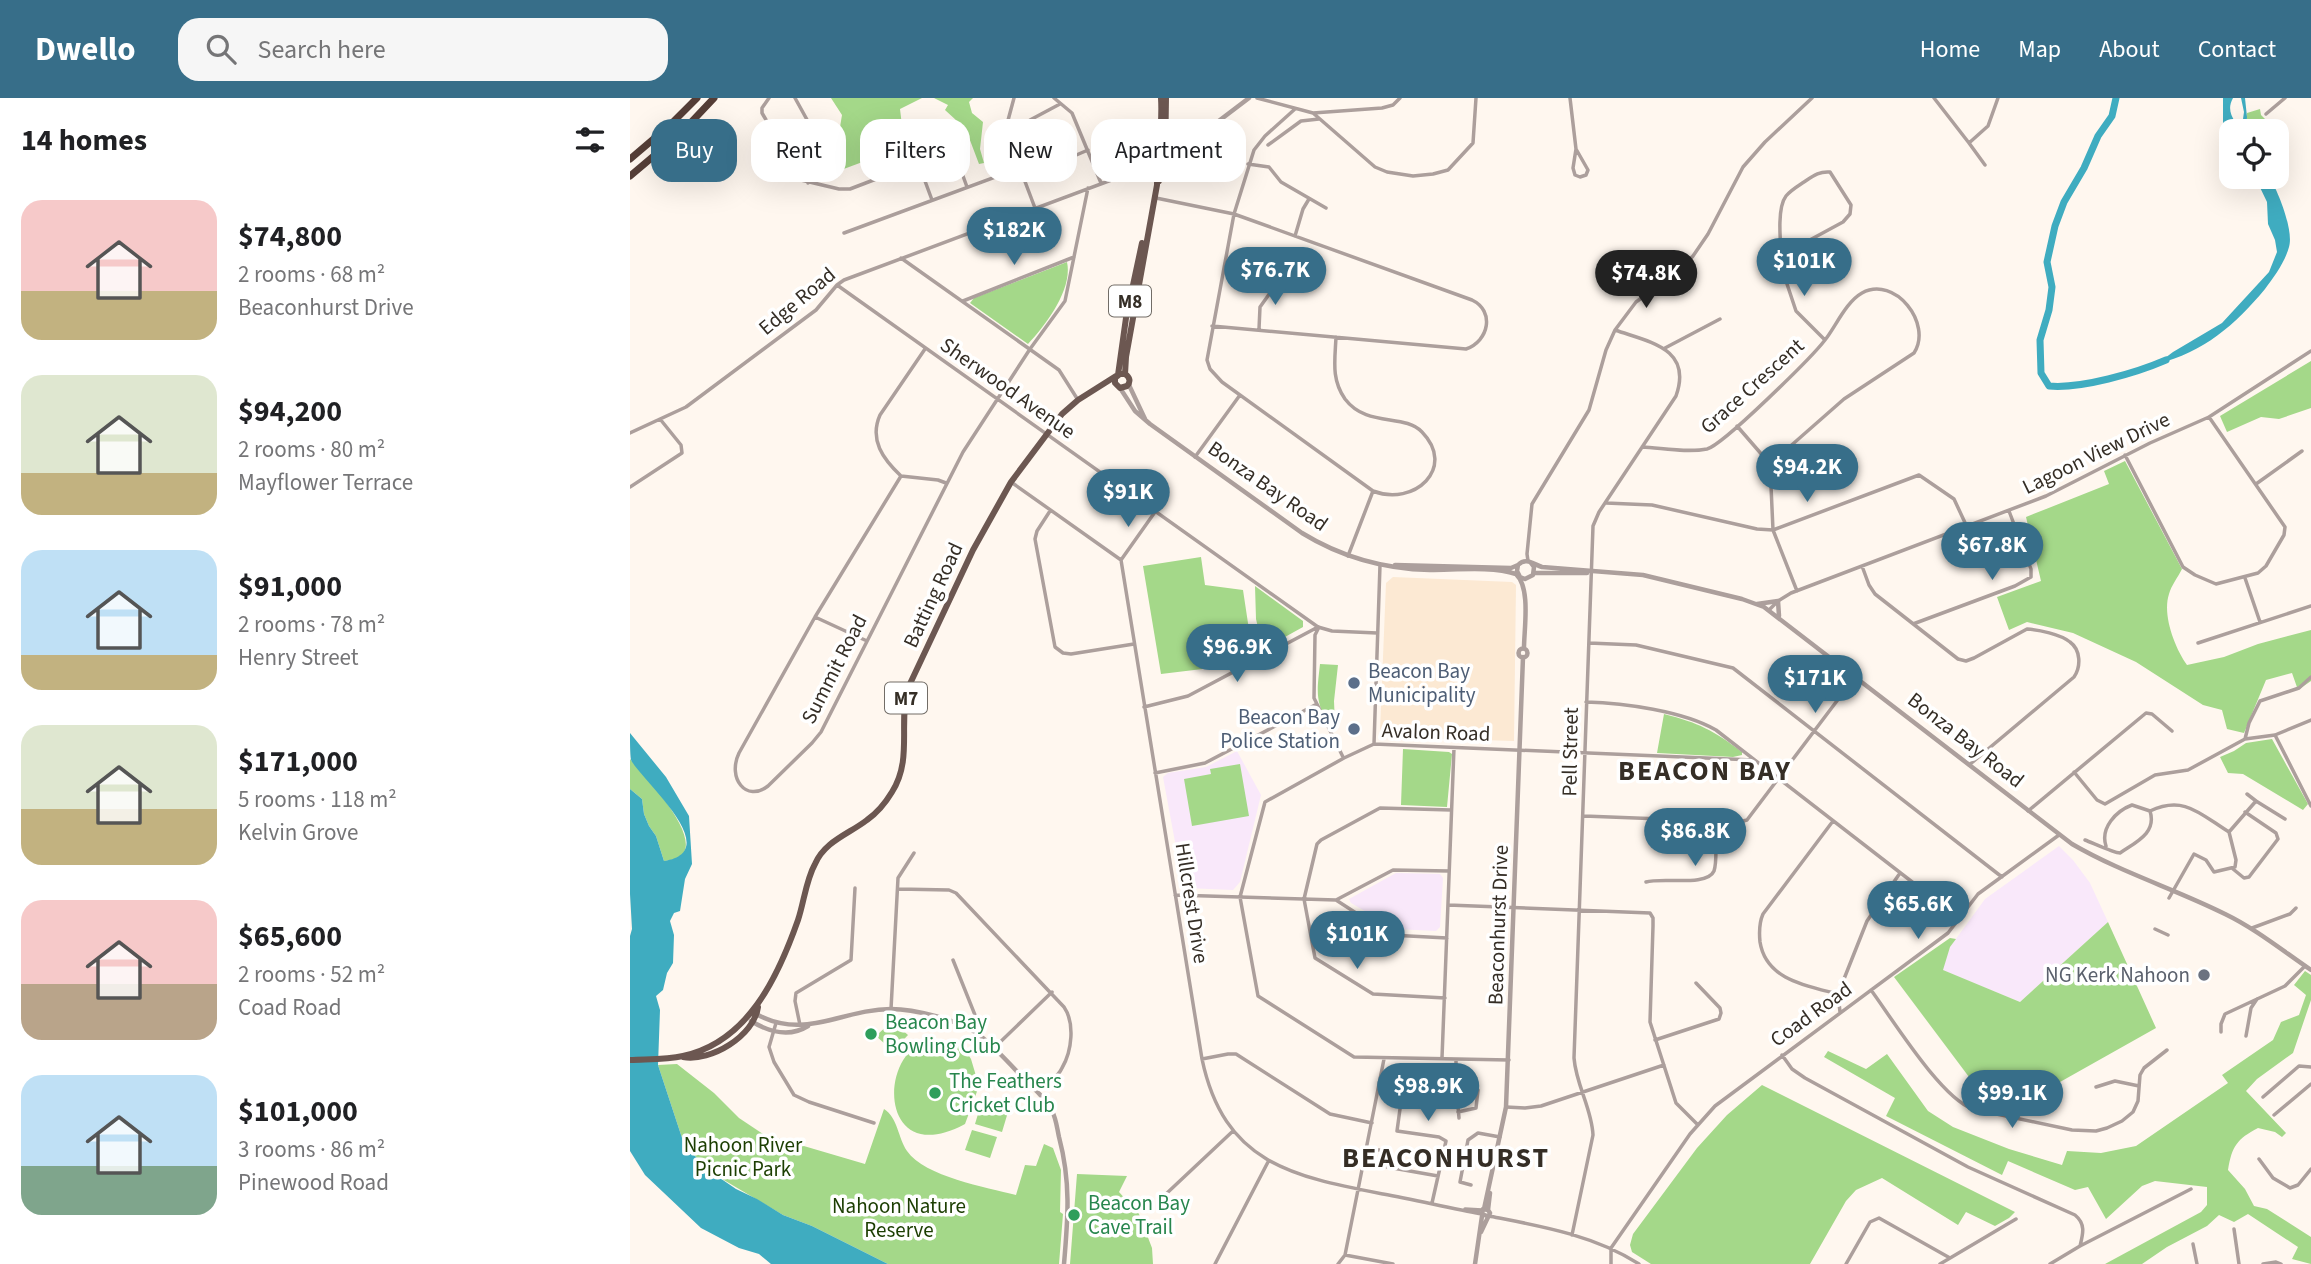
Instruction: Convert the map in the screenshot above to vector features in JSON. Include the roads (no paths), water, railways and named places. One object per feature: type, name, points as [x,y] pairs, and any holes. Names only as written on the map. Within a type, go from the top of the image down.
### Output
[{"type":"highway","points":[[630,159],[697,98]]},
{"type":"highway","points":[[630,176],[681,133],[714,98]]},
{"type":"main road","name":"M8","points":[[1164,98],[1166,119]]},
{"type":"main road","name":"M8","points":[[1163,119],[1164,98]]},
{"type":"main road","name":"M8","points":[[1120,375],[1126,357],[1157,182]]},
{"type":"main road","points":[[1119,387],[1115,383],[1120,375],[1130,380],[1129,385]]},
{"type":"main road","name":"Batting Road","points":[[752,1017],[772,980],[793,931],[816,860],[834,841],[875,813],[898,781],[905,751],[905,702],[913,675],[996,506],[1045,434],[1062,414],[1078,400],[1120,375]]},
{"type":"main road","name":"Batting Road","points":[[1086,395],[1129,385]]},
{"type":"main road","points":[[630,1060],[682,1057],[715,1045],[752,1017]]},
{"type":"street","points":[[769,98],[762,108],[762,113],[797,176],[808,183],[839,190],[868,182]]},
{"type":"street","points":[[795,98],[816,136],[808,183]]},
{"type":"street","points":[[1010,119],[1014,98]]},
{"type":"street","points":[[1054,98],[1072,113],[1101,183]]},
{"type":"street","name":"Edge Road","points":[[1221,119],[1249,98]]},
{"type":"street","points":[[1257,98],[1313,113],[1382,108],[1395,104],[1400,98]]},
{"type":"street","points":[[1313,113],[1377,168],[1424,176],[1448,170],[1471,148],[1475,140],[1476,98]]},
{"type":"street","points":[[1570,98],[1576,149],[1573,169],[1575,175],[1580,177],[1586,175],[1588,170],[1576,149]]},
{"type":"street","points":[[1525,594],[1534,567],[1527,554],[1532,504],[1589,411],[1606,350],[1615,330],[1636,302],[1680,270],[1693,256],[1708,234],[1743,167],[1765,142],[1812,98]]},
{"type":"street","points":[[1934,98],[1985,165]]},
{"type":"street","points":[[1969,143],[1988,126],[1998,98]]},
{"type":"street","points":[[2266,114],[2285,98]]},
{"type":"street","points":[[1060,104],[1030,120],[1028,134],[1040,159],[1045,165],[1051,166],[1088,150]]},
{"type":"street","points":[[1294,109],[1259,143],[1248,164],[1234,214],[1212,326],[1208,367],[1240,395],[1373,491],[1394,496],[1406,494],[1421,486],[1432,472],[1434,455],[1426,436],[1415,426],[1366,415],[1347,401],[1334,377],[1336,337]]},
{"type":"street","points":[[1268,145],[1301,121],[1320,119]]},
{"type":"street","points":[[1248,164],[1269,167],[1281,182],[1326,208]]},
{"type":"street","points":[[1782,255],[1849,217],[1851,205],[1830,172],[1816,174],[1791,192],[1783,201],[1781,215],[1782,269],[1794,307],[1825,340]]},
{"type":"street","points":[[844,233],[984,181]]},
{"type":"street","points":[[925,182],[932,200]]},
{"type":"street","points":[[965,182],[967,187]]},
{"type":"street","points":[[1025,182],[1035,208]]},
{"type":"street","name":"Edge Road","points":[[630,433],[686,407],[816,310],[844,280],[1101,183]]},
{"type":"street","name":"Summit Road","points":[[901,476],[816,617],[734,763],[736,779],[755,792],[765,789],[816,738],[963,452],[996,399],[1065,301],[1088,188]]},
{"type":"street","points":[[1154,198],[1234,214],[1472,300],[1481,306],[1486,317],[1483,336],[1477,344],[1466,349],[1212,326]]},
{"type":"street","points":[[1295,236],[1309,198]]},
{"type":"street","points":[[963,301],[1074,257]]},
{"type":"street","points":[[901,258],[1059,370],[1078,400]]},
{"type":"street","points":[[1259,329],[1260,307],[1270,293],[1273,281]]},
{"type":"street","name":"Sherwood Avenue","points":[[837,285],[1318,627],[1332,631],[1377,633]]},
{"type":"street","name":"Grace Crescent","points":[[1642,447],[1706,449],[1715,444],[1811,356],[1860,294],[1871,290],[1885,291],[1902,301],[1912,313],[1918,334],[1917,349],[1909,358],[1844,399],[1770,464]]},
{"type":"street","points":[[1615,330],[1665,348],[1720,319]]},
{"type":"street","name":"Pell Street","points":[[1572,1235],[1593,1135],[1574,1058],[1593,526],[1678,390],[1678,365],[1665,348]]},
{"type":"street","points":[[925,349],[880,415],[877,423],[877,444],[901,476],[946,483]]},
{"type":"street","name":"Lagoon View Drive","points":[[1769,610],[1778,601],[1797,591],[2046,496],[2125,455],[2209,417],[2311,351]]},
{"type":"street","name":"Bonza Bay Road","points":[[1129,385],[1145,419]]},
{"type":"street","name":"Bonza Bay Road","points":[[1119,387],[1135,411],[1195,457],[1302,533],[1348,556],[1404,569],[1511,572],[1520,577]]},
{"type":"street","points":[[1195,457],[1240,395]]},
{"type":"street","points":[[2125,455],[2183,567],[2216,584],[2264,570],[2286,530],[2209,417]]},
{"type":"street","points":[[630,487],[682,453],[681,445],[660,419]]},
{"type":"street","points":[[1737,426],[1770,464],[1773,530],[1797,591]]},
{"type":"street","points":[[2256,484],[2302,452]]},
{"type":"street","points":[[1605,503],[1641,503],[1757,529],[1773,530],[1919,475],[1954,499],[1961,508],[1967,527]]},
{"type":"street","points":[[1011,482],[1121,560],[1155,512]]},
{"type":"street","points":[[1348,556],[1373,491]]},
{"type":"street","points":[[1050,511],[1035,539],[1055,647],[1068,654],[1134,643]]},
{"type":"street","points":[[1913,624],[2029,579],[2031,569],[2009,511]]},
{"type":"street","points":[[1525,594],[1517,571],[1527,554]]},
{"type":"street","name":"Hillcrest Drive","points":[[1121,560],[1202,1059],[1210,1089],[1233,1131],[1268,1162],[1308,1178],[1485,1213],[1572,1235]]},
{"type":"street","points":[[1519,564],[1530,562]]},
{"type":"street","name":"Bonza Bay Road","points":[[1530,562],[1591,572],[1643,575],[1756,604],[1769,610],[2059,835],[2087,852],[2226,914],[2252,928],[2311,970]]},
{"type":"street","name":"Bonza Bay Road","points":[[1380,565],[1511,568],[1519,564]]},
{"type":"street","points":[[1374,744],[1380,565]]},
{"type":"street","points":[[1862,566],[1872,592],[1954,657],[1962,660],[1974,658],[2027,629],[2063,638],[2075,647],[2079,667],[2074,677],[1969,765]]},
{"type":"street","name":"Bonza Bay Road","points":[[1533,575],[1591,572]]},
{"type":"street","points":[[1520,577],[1525,579],[1533,575]]},
{"type":"street","points":[[2245,577],[2260,622]]},
{"type":"street","name":"Beaconhurst Drive","points":[[1475,1264],[1506,1107],[1522,657],[1527,652],[1524,648],[1525,594]]},
{"type":"street","points":[[1756,604],[1778,601],[1781,619]]},
{"type":"street","points":[[2198,643],[2311,606]]},
{"type":"street","points":[[816,617],[867,640]]},
{"type":"street","points":[[1318,627],[1315,635],[1315,705],[1344,758]]},
{"type":"street","points":[[1144,707],[1188,696],[1318,627]]},
{"type":"street","points":[[1589,643],[1636,645],[1729,666],[2002,877]]},
{"type":"street","points":[[1584,816],[1739,822],[1747,820],[1855,677]]},
{"type":"street","points":[[2245,739],[2249,723],[2260,701],[2299,688],[2311,677]]},
{"type":"street","points":[[1587,702],[1629,705],[1692,720],[1716,730],[1961,919]]},
{"type":"street","points":[[1155,773],[1205,763],[1315,705]]},
{"type":"street","points":[[2028,811],[2146,713],[2152,714],[2172,731]]},
{"type":"street","points":[[2074,772],[2097,800],[2105,804],[2155,775],[2188,769],[2245,739],[2275,735],[2311,720]]},
{"type":"street","points":[[2275,735],[2311,806]]},
{"type":"street","name":"Avalon Road","points":[[1509,1060],[1352,1056],[1256,995],[1240,897],[1265,802],[1374,744],[1753,760]]},
{"type":"street","points":[[1442,1058],[1454,748]]},
{"type":"street","points":[[2247,794],[2286,819]]},
{"type":"street","points":[[2229,832],[2256,801]]},
{"type":"street","points":[[2106,846],[2104,837],[2110,822],[2133,805],[2150,811],[2167,804],[2184,806],[2229,832],[2236,860],[2233,869]]},
{"type":"street","points":[[1445,998],[1373,994],[1319,961],[1312,951],[1304,899],[1317,844],[1321,840],[1380,808],[1451,810]]},
{"type":"street","points":[[2085,840],[2120,853],[2142,837],[2152,825],[2150,811]]},
{"type":"street","points":[[2169,898],[2194,854],[2206,860],[2214,873],[2233,869],[2248,878],[2278,839],[2275,832],[2245,812]]},
{"type":"street","points":[[1646,883],[1656,880],[1702,880],[1711,875],[1715,866],[1715,821]]},
{"type":"street","points":[[1833,821],[1763,914],[1759,933],[1763,953],[1771,967],[1796,983],[1838,994]]},
{"type":"street","name":"Coad Road","points":[[1611,1248],[1697,1125],[1725,1097],[1948,933],[1974,898],[2059,835]]},
{"type":"street","points":[[891,1009],[899,876],[914,853]]},
{"type":"street","points":[[1336,901],[1393,870],[1449,871]]},
{"type":"street","points":[[1840,1012],[1838,994],[1871,915],[1900,873]]},
{"type":"street","points":[[800,1025],[796,993],[848,963],[852,958],[855,888]]},
{"type":"street","points":[[898,889],[949,890],[956,893],[1068,1012],[1071,1027],[1063,1066],[1047,1085]]},
{"type":"street","points":[[1175,895],[1336,901],[1390,935],[1447,938]]},
{"type":"street","points":[[1448,905],[1650,914],[1653,918],[1650,1017],[1678,1106],[1697,1125]]},
{"type":"street","points":[[2252,928],[2290,914],[2296,908]]},
{"type":"street","points":[[2154,929],[2168,934]]},
{"type":"street","points":[[953,960],[977,1020],[976,1032]]},
{"type":"street","points":[[2221,1032],[2225,1014],[2285,986],[2305,966]]},
{"type":"street","points":[[1656,1040],[1718,1019],[1720,1008],[1696,983]]},
{"type":"street","points":[[1871,990],[1934,1076],[1959,1103],[1973,1109],[2072,1130],[2096,1131],[2113,1126],[2129,1116],[2136,1107],[2140,1075],[2144,1068],[2167,1049]]},
{"type":"street","points":[[993,1048],[1052,992]]},
{"type":"street","points":[[2246,1036],[2252,1007],[2258,998]]},
{"type":"street","points":[[752,1017],[776,1023],[810,1025],[870,1011],[891,1009],[935,1017],[976,1032],[1042,1098],[1056,1121],[1069,1189],[1064,1264]]},
{"type":"street","points":[[752,1017],[773,1032],[799,1031],[810,1025]]},
{"type":"street","points":[[776,1023],[769,1047],[776,1065],[794,1095],[874,1123]]},
{"type":"street","points":[[1202,1059],[1237,1054],[1330,1114],[1372,1123]]},
{"type":"street","points":[[1782,1055],[1792,1069],[1805,1078],[1968,1167],[2075,1215],[2082,1223],[2080,1246]]},
{"type":"street","points":[[1338,1264],[1345,1255],[1385,1058]]},
{"type":"street","points":[[1456,1059],[1459,1118]]},
{"type":"street","points":[[1506,1107],[1532,1108],[1664,1065]]},
{"type":"street","points":[[2263,1097],[2301,1065],[2311,1067]]},
{"type":"street","points":[[2096,1087],[2115,1081],[2139,1086]]},
{"type":"street","points":[[1432,1203],[1447,1145],[1446,1139],[1396,1130],[1402,1088],[1406,1084],[1456,1083],[1475,1086],[1478,1090],[1476,1108],[1458,1112]]},
{"type":"street","points":[[2274,1115],[2311,1084]]},
{"type":"street","points":[[1167,1193],[1233,1131]]},
{"type":"street","points":[[1471,1185],[1460,1182],[1469,1138],[1478,1133],[1500,1137]]},
{"type":"street","points":[[1379,1150],[1387,1152],[1387,1167],[1439,1177]]},
{"type":"street","points":[[2259,1159],[2273,1178],[2290,1188],[2298,1185],[2311,1170]]},
{"type":"street","points":[[1215,1264],[1268,1162]]},
{"type":"street","points":[[2050,1264],[2191,1189]]},
{"type":"street","points":[[1846,1264],[1870,1222],[1879,1219],[1950,1258]]},
{"type":"street","points":[[1940,1264],[2016,1219]]},
{"type":"street","points":[[2234,1229],[2239,1264]]},
{"type":"street","points":[[2083,1233],[2091,1240]]},
{"type":"street","points":[[1572,1235],[1611,1248],[1639,1264]]},
{"type":"street","points":[[2193,1244],[2197,1264]]},
{"type":"street","points":[[1611,1248],[1611,1264]]},
{"type":"street","points":[[1345,1255],[1393,1264]]},
{"type":"street","points":[[2263,1264],[2281,1264]]},
{"type":"water","points":[[2223,98],[2233,98],[2230,110],[2234,119],[2223,119]]},
{"type":"water","points":[[2241,98],[2245,98],[2247,117],[2243,119]]},
{"type":"water","points":[[2261,189],[2276,189],[2290,240],[2282,264],[2265,289],[2217,336],[2174,359],[2157,364],[2222,323],[2269,272],[2277,252],[2268,224],[2267,202]]},
{"type":"water","points":[[630,733],[666,777],[689,816],[692,864],[685,879],[680,911],[674,913],[670,921],[674,935],[673,963],[667,973],[663,990],[656,996],[660,1010],[658,1065],[685,1147],[736,1189],[783,1215],[812,1226],[888,1264],[771,1264],[759,1254],[739,1248],[701,1228],[645,1175],[630,1151],[630,789],[642,799],[644,814],[656,836],[664,861],[681,855],[687,844],[684,830],[675,815],[631,760]]},
{"type":"waterway","points":[[2116,98],[2112,116],[2098,136],[2084,168],[2064,202],[2055,226],[2047,262],[2052,287],[2049,310],[2040,340],[2041,373],[2049,386],[2077,385],[2124,375],[2166,360]]},
{"type":"place","name":"Beacon Bay Municipality","points":[[1354,683]]},
{"type":"place","name":"Beacon Bay Police Station","points":[[1354,729]]},
{"type":"place","name":"NG Kerk Nahoon","points":[[2204,975]]},
{"type":"place","name":"Beacon Bay Bowling Club","points":[[871,1034]]},
{"type":"place","name":"The Feathers Cricket Club","points":[[935,1093]]},
{"type":"place","name":"Beacon Bay Cave Trail","points":[[1074,1215]]},
{"type":"district","name":"BEACON BAY","points":[[1705,770]]},
{"type":"district","name":"BEACONHURST","points":[[1446,1157]]},
{"type":"park label","name":"Nahoon River Picnic Park","points":[[743,1157]]},
{"type":"park label","name":"Nahoon Nature Reserve","points":[[899,1218]]}]
